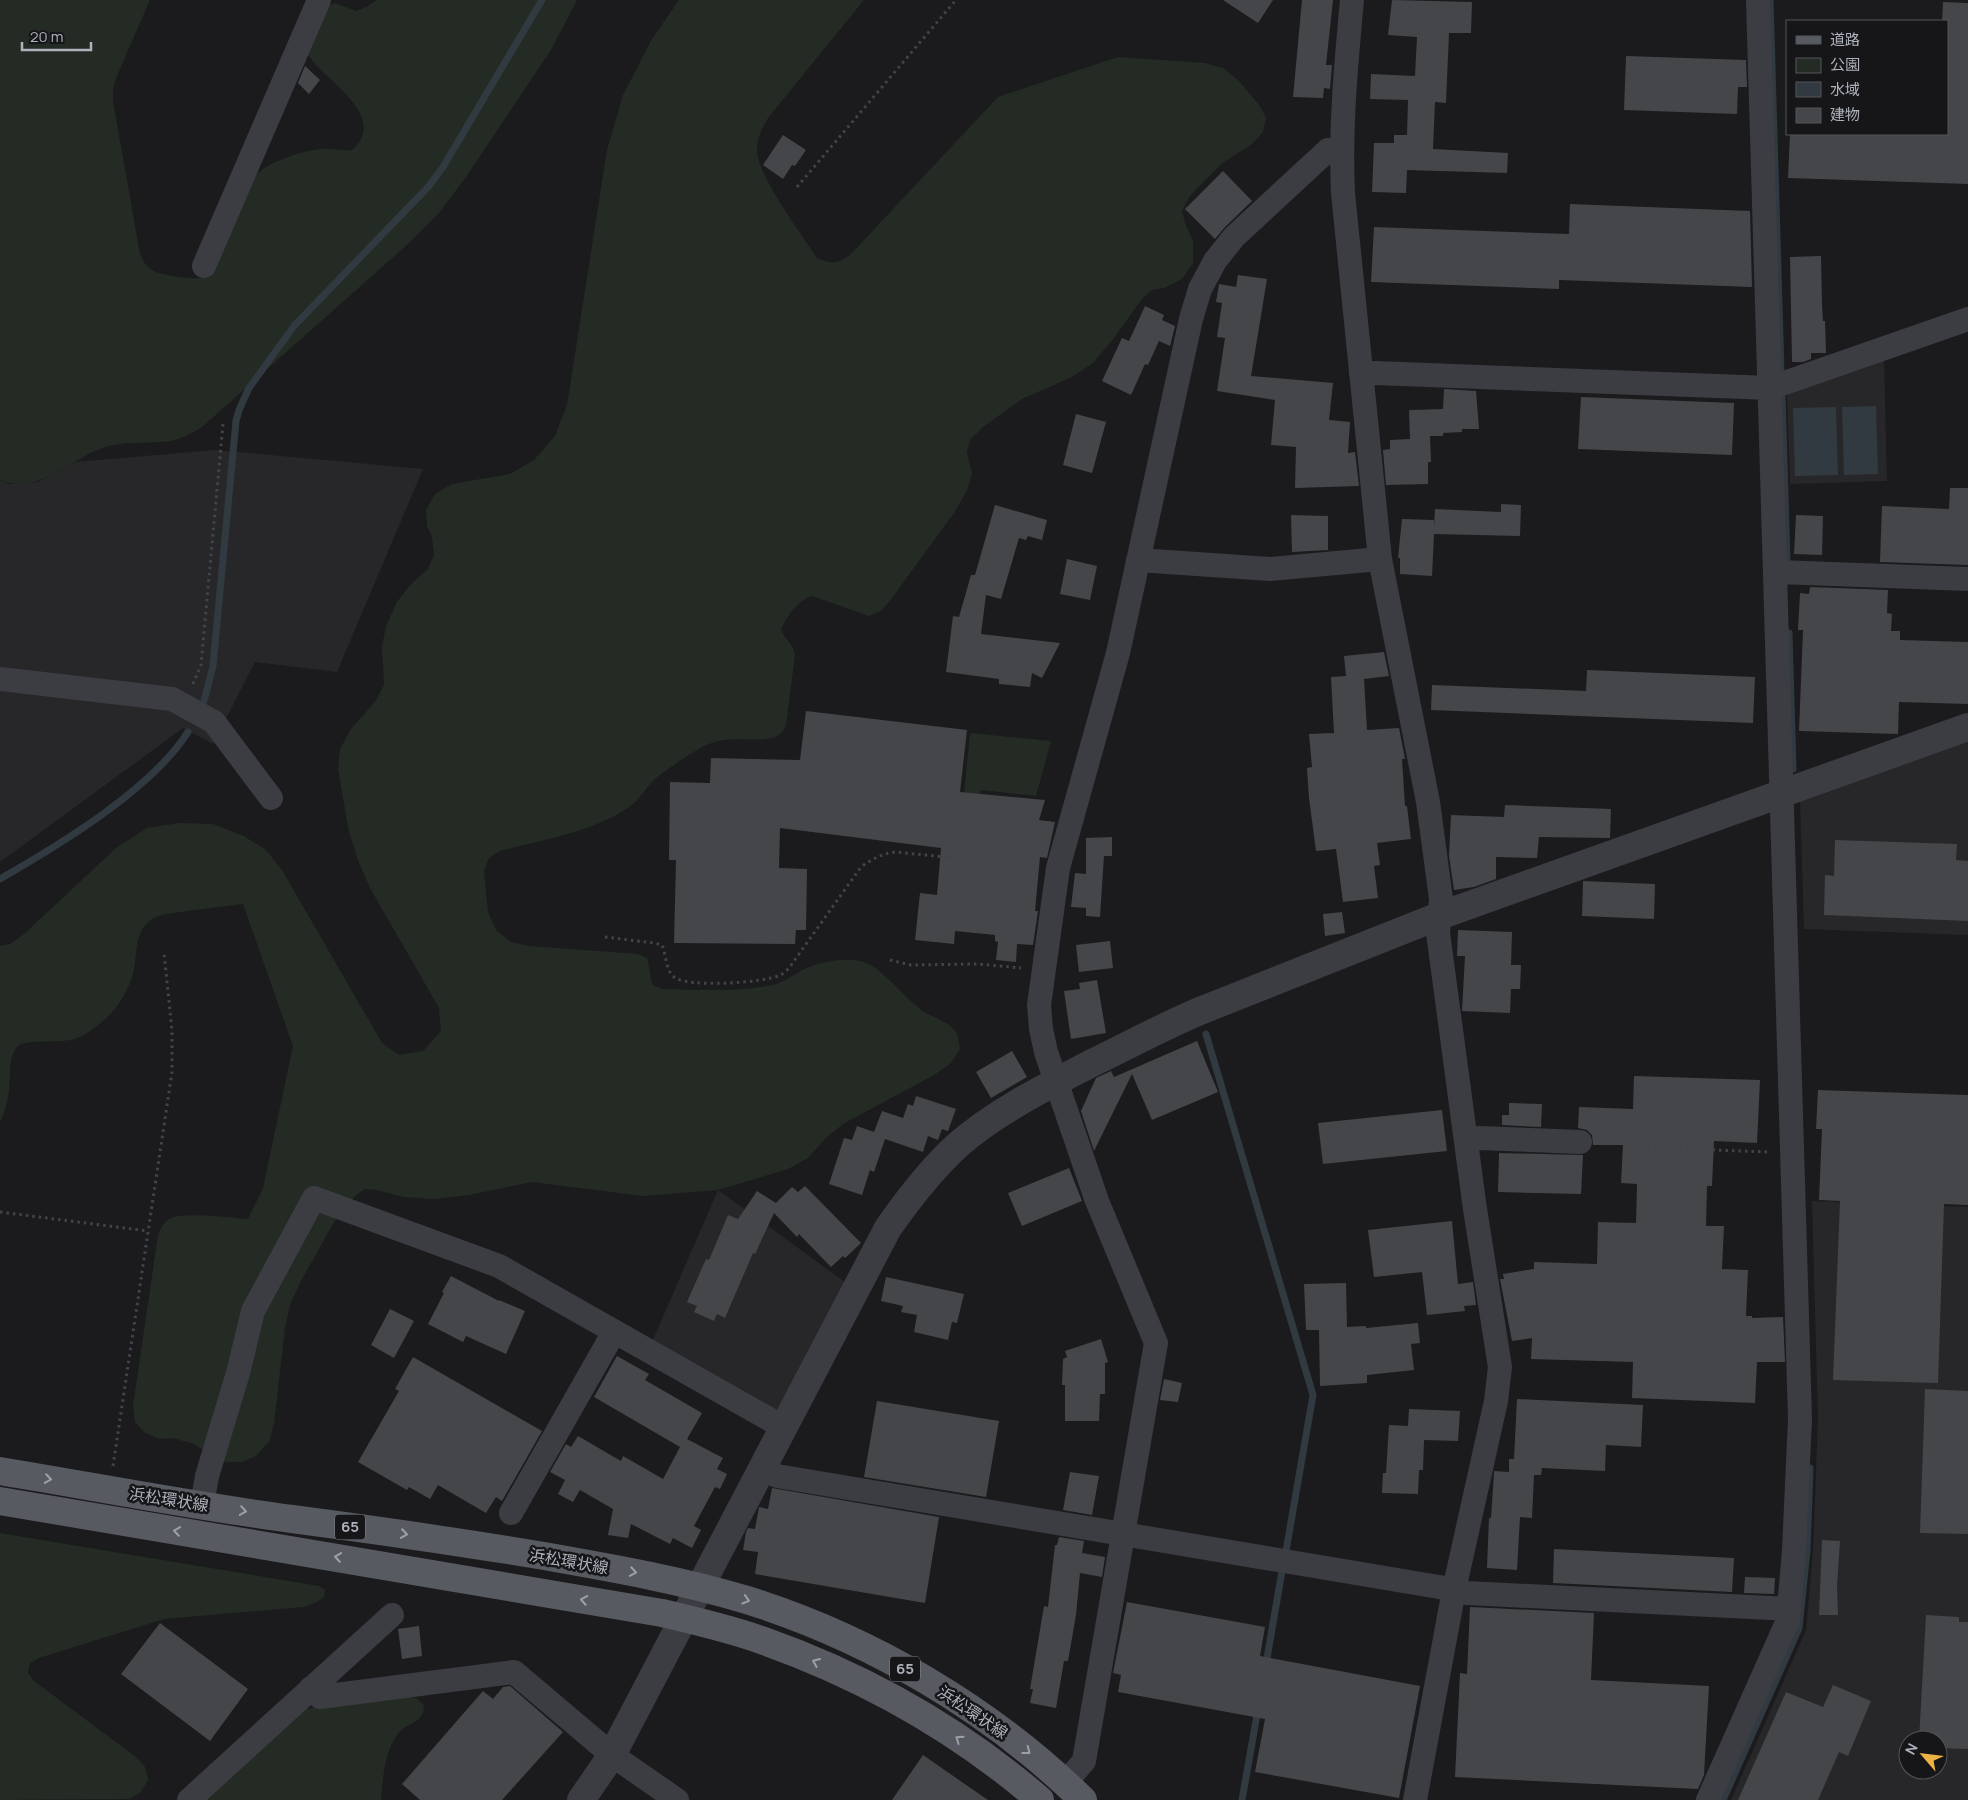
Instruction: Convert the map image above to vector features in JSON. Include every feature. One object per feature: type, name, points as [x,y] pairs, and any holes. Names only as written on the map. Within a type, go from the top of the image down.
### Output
[{"type":"main road","name":"浜松環状線","points":[[0,1471],[268,1516],[427,1537],[644,1573],[749,1601],[800,1619],[850,1640],[945,1692],[990,1722],[1033,1755],[1074,1792]]},
{"type":"main road","name":"浜松環状線","points":[[0,1501],[345,1558],[683,1618],[763,1641],[861,1681],[907,1706],[952,1734],[1014,1778],[1040,1800]]},
{"type":"street","points":[[204,266],[319,0]]},
{"type":"street","points":[[1352,0],[1344,89],[1342,150],[1344,193],[1380,559],[1428,802],[1441,899],[1438,933],[1466,1140],[1500,1367],[1496,1401],[1454,1590],[1415,1800]]},
{"type":"street","points":[[1708,1800],[1788,1620],[1794,1550],[1800,1419],[1758,0]]},
{"type":"street","points":[[1074,1792],[1084,1761],[1156,1343],[1097,1201],[1040,1029],[1039,1005],[1058,868],[1118,654],[1191,319],[1200,289],[1215,261],[1234,236],[1328,150],[1342,150]]},
{"type":"street","points":[[1361,374],[1770,388],[1968,319]]},
{"type":"street","points":[[1138,560],[1270,569],[1380,559]]},
{"type":"street","points":[[1775,572],[1968,579]]},
{"type":"street","points":[[0,679],[172,699],[214,722],[271,798]]},
{"type":"street","points":[[581,1800],[612,1755],[888,1228],[908,1198],[932,1170],[958,1145],[987,1122],[1056,1082],[1177,1021],[1439,916],[1968,727]]},
{"type":"street","points":[[1466,1140],[1479,1138],[1580,1142]]},
{"type":"street","points":[[202,1505],[207,1476],[238,1373],[253,1311],[314,1198],[499,1266],[783,1427]]},
{"type":"street","points":[[511,1513],[614,1332]]},
{"type":"street","points":[[762,1468],[777,1476],[1467,1593],[1789,1609]]},
{"type":"street","points":[[189,1800],[392,1615]]},
{"type":"street","points":[[311,1688],[320,1698],[514,1672],[612,1755],[677,1800]]},
{"type":"path","points":[[797,187],[956,0]]},
{"type":"path","points":[[185,706],[200,665],[223,424]]},
{"type":"path","points":[[605,937],[662,945],[670,972],[680,980],[704,984],[728,984],[772,978],[782,975],[789,968],[860,867],[882,854],[895,852],[1058,868]]},
{"type":"path","points":[[110,1490],[172,1072],[173,1052],[164,952]]},
{"type":"path","points":[[890,960],[911,965],[978,964],[1043,971]]},
{"type":"path","points":[[1628,1147],[1792,1152]]},
{"type":"path","points":[[0,1212],[148,1231]]},
{"type":"shaded area","points":[[1884,359],[1887,481],[1790,484],[1787,393]]},
{"type":"shaded area","points":[[215,450],[423,469],[337,672],[255,662],[213,744],[183,728],[0,862],[0,480],[10,484],[38,482],[75,462]]},
{"type":"shaded area","points":[[1968,740],[1968,935],[1804,929],[1800,799]]},
{"type":"shaded area","points":[[718,1190],[845,1282],[780,1408],[773,1410],[652,1342]]},
{"type":"shaded area","points":[[1812,1201],[1968,1207],[1968,1800],[1731,1800],[1806,1630],[1813,1551],[1818,1419]]},
{"type":"green space","points":[[0,0],[150,0],[116,78],[113,89],[113,101],[141,257],[148,267],[156,272],[177,277],[199,278],[209,273],[238,205],[251,181],[258,173],[279,160],[306,151],[326,149],[352,150],[362,137],[364,124],[359,112],[351,100],[308,55],[325,8],[335,3],[356,11],[377,0],[577,0],[551,50],[466,177],[439,213],[408,244],[202,427],[171,441],[109,446],[43,479],[15,484],[0,480]]},
{"type":"green space","points":[[679,0],[864,0],[768,118],[760,133],[757,145],[759,161],[772,189],[817,258],[826,261],[842,260],[850,255],[998,97],[1118,57],[1205,63],[1223,68],[1239,81],[1260,106],[1266,118],[1263,132],[1252,144],[1221,164],[1190,196],[1182,211],[1193,241],[1193,263],[1182,279],[1164,288],[1152,290],[1142,299],[1111,342],[1093,363],[1072,377],[1022,399],[983,427],[970,440],[967,453],[972,473],[967,491],[954,513],[881,611],[869,616],[812,596],[802,601],[793,610],[781,630],[793,648],[795,655],[786,725],[780,734],[771,738],[736,739],[709,744],[660,775],[633,804],[614,816],[567,834],[500,851],[489,858],[484,871],[488,912],[496,930],[511,942],[529,946],[638,954],[647,958],[653,985],[662,989],[745,989],[780,983],[806,968],[833,961],[852,960],[869,964],[920,1009],[946,1023],[954,1030],[958,1036],[960,1049],[950,1064],[934,1075],[843,1124],[825,1139],[808,1158],[788,1169],[718,1190],[643,1196],[532,1182],[469,1195],[433,1199],[403,1197],[365,1189],[356,1195],[334,1222],[301,1281],[290,1305],[285,1328],[274,1424],[269,1442],[256,1456],[242,1462],[226,1462],[194,1444],[173,1438],[159,1439],[144,1432],[135,1422],[133,1406],[158,1235],[162,1226],[169,1219],[184,1215],[248,1219],[263,1188],[293,1046],[243,904],[167,914],[156,917],[149,922],[140,934],[133,974],[128,987],[108,1017],[91,1031],[77,1038],[62,1041],[26,1043],[16,1048],[11,1063],[7,1102],[0,1122],[0,946],[10,944],[24,934],[116,848],[147,828],[179,823],[213,824],[244,836],[266,850],[282,870],[382,1043],[399,1055],[423,1051],[441,1031],[439,1008],[370,888],[358,860],[349,832],[338,769],[340,749],[351,729],[375,702],[384,685],[382,646],[386,626],[397,602],[410,585],[428,569],[434,555],[432,537],[427,526],[426,510],[435,494],[452,484],[510,474],[534,460],[555,436],[567,405],[607,150],[623,95],[652,39]]},
{"type":"green space","points":[[970,733],[1051,741],[1036,796],[981,790],[979,804],[963,803]]},
{"type":"green space","points":[[0,1533],[319,1586],[325,1590],[324,1597],[304,1607],[164,1619],[39,1658],[30,1663],[28,1673],[34,1681],[136,1757],[145,1767],[148,1780],[140,1793],[129,1799],[0,1800]]},
{"type":"green space","points":[[406,1695],[416,1698],[424,1705],[423,1712],[418,1720],[405,1727],[397,1735],[389,1750],[381,1800],[201,1800],[303,1710]]},
{"type":"water","points":[[1876,406],[1878,474],[1844,475],[1842,407]]},
{"type":"water","points":[[1836,407],[1838,475],[1795,476],[1793,408]]},
{"type":"building","points":[[1223,0],[1273,0],[1258,23]]},
{"type":"building","points":[[1302,0],[1333,0],[1326,65],[1332,65],[1330,89],[1324,88],[1323,98],[1293,97]]},
{"type":"building","points":[[1392,0],[1472,2],[1471,33],[1449,33],[1446,103],[1435,102],[1433,149],[1508,153],[1507,173],[1407,170],[1406,193],[1372,192],[1374,143],[1394,143],[1394,135],[1407,135],[1408,100],[1370,99],[1371,74],[1415,76],[1417,37],[1388,35]]},
{"type":"building","points":[[1943,2],[1968,3],[1968,184],[1788,178],[1790,135],[1948,135],[1948,20],[1942,20]]},
{"type":"building","points":[[1626,56],[1746,60],[1747,87],[1738,87],[1737,114],[1624,110]]},
{"type":"building","points":[[305,66],[320,80],[309,94],[298,83]]},
{"type":"building","points":[[783,135],[806,150],[795,166],[792,165],[783,179],[763,165]]},
{"type":"building","points":[[1223,171],[1252,201],[1215,239],[1185,209]]},
{"type":"building","points":[[1570,204],[1750,211],[1752,287],[1559,280],[1559,289],[1371,282],[1374,227],[1569,234]]},
{"type":"building","points":[[1821,256],[1822,305],[1823,321],[1825,321],[1826,353],[1811,353],[1811,359],[1803,362],[1792,362],[1790,257]]},
{"type":"building","points":[[1238,275],[1267,279],[1251,376],[1333,383],[1329,420],[1350,422],[1348,453],[1355,452],[1359,486],[1295,488],[1296,447],[1271,445],[1275,400],[1217,391],[1225,338],[1217,337],[1222,303],[1216,302],[1219,284],[1236,287]]},
{"type":"building","points":[[1145,306],[1164,315],[1162,320],[1175,326],[1170,346],[1159,341],[1148,365],[1145,364],[1131,395],[1102,381],[1122,338],[1129,341]]},
{"type":"building","points":[[1444,389],[1476,391],[1479,429],[1462,429],[1462,432],[1443,433],[1443,436],[1430,436],[1431,462],[1428,462],[1428,484],[1386,485],[1383,450],[1390,449],[1390,440],[1410,439],[1409,410],[1443,409]]},
{"type":"building","points":[[1581,397],[1734,403],[1732,455],[1578,449]]},
{"type":"building","points":[[1076,414],[1106,422],[1092,473],[1063,465]]},
{"type":"building","points":[[1950,488],[1968,488],[1968,565],[1880,562],[1882,506],[1949,509]]},
{"type":"building","points":[[1501,504],[1521,505],[1520,536],[1434,534],[1432,576],[1400,574],[1400,558],[1398,558],[1402,519],[1434,520],[1434,528],[1435,509],[1501,512]]},
{"type":"building","points":[[995,505],[1047,520],[1042,540],[1028,536],[1026,540],[1019,538],[1001,599],[986,595],[981,634],[1060,643],[1042,678],[1032,673],[1030,687],[999,684],[999,679],[946,672],[953,616],[959,617],[971,575],[975,575]]},
{"type":"building","points":[[1291,515],[1328,516],[1328,550],[1292,552]]},
{"type":"building","points":[[1796,515],[1823,516],[1822,555],[1794,554]]},
{"type":"building","points":[[1067,559],[1097,566],[1090,600],[1060,594]]},
{"type":"building","points":[[1810,587],[1888,590],[1887,613],[1892,614],[1891,631],[1900,631],[1900,640],[1968,642],[1968,704],[1899,702],[1898,734],[1799,731],[1803,630],[1798,630],[1800,593],[1809,594]]},
{"type":"building","points":[[1384,652],[1389,676],[1364,679],[1367,730],[1399,728],[1405,759],[1402,759],[1405,806],[1407,806],[1411,839],[1377,843],[1380,865],[1374,866],[1378,898],[1343,902],[1336,849],[1316,851],[1307,768],[1312,767],[1309,734],[1334,733],[1331,677],[1346,676],[1344,656]]},
{"type":"building","points":[[1587,670],[1755,677],[1753,723],[1431,710],[1432,685],[1586,691]]},
{"type":"building","points":[[806,711],[967,730],[960,792],[1045,800],[1039,820],[1055,822],[1047,858],[1040,857],[1035,911],[1038,911],[1033,945],[1017,944],[1016,962],[996,960],[998,942],[995,941],[995,935],[955,931],[954,944],[915,940],[920,893],[937,895],[941,848],[780,828],[779,868],[807,869],[806,930],[796,930],[795,944],[674,943],[676,860],[669,860],[670,782],[710,783],[711,758],[800,760]]},
{"type":"building","points":[[1505,805],[1611,809],[1610,838],[1539,837],[1537,858],[1496,857],[1496,879],[1474,887],[1454,890],[1449,856],[1451,815],[1504,817]]},
{"type":"building","points":[[1112,837],[1112,856],[1104,856],[1100,917],[1086,916],[1086,908],[1071,907],[1075,873],[1086,874],[1086,838]]},
{"type":"building","points":[[1835,840],[1957,844],[1956,860],[1968,861],[1968,921],[1824,915],[1825,875],[1834,876]]},
{"type":"building","points":[[1583,881],[1655,884],[1654,919],[1582,916]]},
{"type":"building","points":[[1342,912],[1345,933],[1325,936],[1323,914]]},
{"type":"building","points":[[1458,930],[1512,932],[1511,965],[1521,965],[1520,989],[1511,989],[1510,1013],[1462,1011],[1465,956],[1457,956]]},
{"type":"building","points":[[1110,941],[1113,968],[1079,972],[1076,945]]},
{"type":"building","points":[[1097,980],[1106,1033],[1071,1039],[1064,991],[1080,989],[1079,983]]},
{"type":"building","points":[[1197,1041],[1218,1092],[1152,1120],[1132,1074],[1094,1151],[1081,1111],[1096,1078],[1111,1071],[1114,1077]]},
{"type":"building","points":[[1012,1051],[1027,1077],[991,1098],[976,1072]]},
{"type":"building","points":[[1634,1076],[1760,1080],[1757,1143],[1714,1141],[1712,1186],[1707,1186],[1706,1226],[1724,1226],[1722,1269],[1748,1270],[1746,1316],[1752,1316],[1752,1318],[1783,1317],[1785,1362],[1757,1362],[1755,1403],[1632,1398],[1633,1362],[1531,1359],[1532,1338],[1512,1341],[1500,1279],[1504,1279],[1503,1274],[1534,1269],[1534,1262],[1597,1264],[1598,1222],[1636,1223],[1637,1184],[1621,1183],[1623,1145],[1593,1145],[1592,1135],[1587,1130],[1578,1128],[1579,1107],[1633,1109]]},
{"type":"building","points":[[1818,1090],[1968,1095],[1968,1205],[1944,1204],[1938,1383],[1833,1380],[1840,1201],[1819,1200],[1822,1129],[1816,1129]]},
{"type":"building","points":[[916,1096],[956,1109],[948,1131],[942,1129],[938,1140],[928,1136],[923,1152],[885,1139],[874,1172],[870,1170],[862,1195],[829,1184],[844,1138],[852,1140],[857,1126],[874,1132],[882,1111],[903,1118],[908,1104],[913,1106]]},
{"type":"building","points":[[1509,1103],[1542,1104],[1541,1127],[1502,1125],[1502,1115],[1509,1115]]},
{"type":"building","points":[[1442,1110],[1447,1151],[1323,1164],[1318,1123]]},
{"type":"building","points":[[1499,1153],[1583,1155],[1581,1194],[1498,1192]]},
{"type":"building","points":[[1069,1168],[1082,1201],[1022,1226],[1008,1193]]},
{"type":"building","points":[[805,1186],[861,1243],[845,1258],[843,1256],[831,1267],[799,1234],[797,1237],[774,1213],[755,1254],[753,1253],[725,1318],[717,1314],[714,1321],[694,1312],[697,1306],[687,1302],[706,1259],[709,1260],[728,1215],[738,1219],[757,1191],[776,1203],[792,1187],[798,1192]]},
{"type":"building","points":[[1452,1221],[1458,1284],[1473,1282],[1476,1305],[1464,1306],[1465,1311],[1427,1315],[1422,1272],[1374,1277],[1368,1230]]},
{"type":"building","points":[[451,1276],[499,1301],[525,1311],[506,1354],[466,1336],[463,1342],[428,1324]]},
{"type":"building","points":[[886,1277],[964,1294],[957,1323],[952,1322],[948,1340],[914,1332],[917,1315],[901,1312],[903,1306],[881,1301]]},
{"type":"building","points":[[1346,1283],[1347,1327],[1366,1326],[1366,1328],[1418,1323],[1420,1343],[1411,1344],[1414,1370],[1367,1375],[1367,1383],[1320,1386],[1319,1330],[1306,1330],[1304,1284]]},
{"type":"building","points":[[390,1309],[414,1321],[394,1358],[371,1345]]},
{"type":"building","points":[[1101,1339],[1108,1362],[1105,1363],[1105,1394],[1100,1394],[1099,1421],[1065,1421],[1065,1385],[1062,1385],[1063,1359],[1067,1357],[1065,1351]]},
{"type":"building","points":[[617,1356],[649,1374],[645,1380],[702,1413],[687,1439],[723,1458],[717,1469],[727,1474],[720,1489],[715,1487],[694,1526],[701,1530],[692,1548],[673,1538],[670,1544],[631,1524],[628,1538],[608,1535],[613,1509],[580,1490],[573,1502],[558,1494],[565,1480],[550,1472],[566,1444],[571,1447],[578,1436],[621,1461],[623,1456],[663,1479],[680,1447],[594,1397]]},
{"type":"building","points":[[413,1357],[542,1431],[502,1501],[496,1497],[486,1513],[438,1485],[430,1499],[409,1487],[407,1490],[358,1462],[399,1391],[395,1389]]},
{"type":"building","points":[[1164,1379],[1182,1383],[1178,1402],[1160,1400]]},
{"type":"building","points":[[1925,1389],[1968,1391],[1968,1534],[1920,1533]]},
{"type":"building","points":[[1517,1399],[1643,1405],[1641,1447],[1606,1445],[1605,1471],[1542,1468],[1541,1475],[1534,1475],[1532,1518],[1520,1517],[1517,1570],[1487,1568],[1489,1518],[1491,1518],[1494,1471],[1509,1472],[1509,1459],[1514,1459]]},
{"type":"building","points":[[877,1401],[999,1421],[986,1497],[864,1477]]},
{"type":"building","points":[[1409,1409],[1460,1411],[1458,1441],[1424,1440],[1423,1470],[1419,1470],[1418,1494],[1382,1493],[1383,1473],[1386,1473],[1389,1425],[1408,1426]]},
{"type":"building","points":[[1070,1472],[1099,1476],[1092,1515],[1063,1510]]},
{"type":"building","points":[[772,1488],[939,1517],[925,1603],[755,1574],[758,1552],[743,1550],[746,1532],[748,1528],[755,1529],[759,1507],[768,1509]]},
{"type":"building","points":[[1059,1537],[1084,1541],[1082,1553],[1105,1557],[1102,1577],[1080,1573],[1076,1615],[1068,1661],[1064,1661],[1056,1708],[1030,1703],[1033,1689],[1030,1689],[1044,1606],[1048,1607],[1055,1545],[1057,1545]]},
{"type":"building","points":[[1822,1540],[1840,1541],[1837,1586],[1838,1615],[1819,1615]]},
{"type":"building","points":[[1554,1549],[1734,1558],[1732,1592],[1553,1583]]},
{"type":"building","points":[[1745,1577],[1775,1578],[1774,1594],[1744,1593]]},
{"type":"building","points":[[1127,1602],[1265,1627],[1260,1656],[1420,1686],[1399,1798],[1255,1772],[1265,1719],[1118,1692],[1121,1675],[1113,1673]]},
{"type":"building","points":[[1470,1607],[1594,1613],[1591,1680],[1709,1686],[1704,1775],[1698,1789],[1455,1777],[1460,1673],[1467,1674]]},
{"type":"building","points":[[1926,1615],[1959,1617],[1959,1622],[1968,1622],[1968,1749],[1948,1748],[1948,1730],[1920,1730]]},
{"type":"building","points":[[160,1623],[248,1689],[210,1741],[121,1674]]},
{"type":"building","points":[[419,1626],[422,1656],[402,1659],[398,1629]]},
{"type":"building","points":[[1833,1685],[1871,1701],[1848,1756],[1839,1752],[1818,1800],[1738,1800],[1786,1692],[1823,1707]]},
{"type":"building","points":[[510,1686],[563,1732],[502,1800],[420,1800],[402,1784],[483,1691],[493,1699],[503,1687]]},
{"type":"building","points":[[923,1755],[959,1780],[988,1800],[892,1800]]},
{"type":"waterway","points":[[204,701],[213,666],[236,421],[249,388],[294,326],[429,186],[443,167],[542,0]]},
{"type":"waterway","points":[[1770,0],[1781,373]]},
{"type":"waterway","points":[[1782,395],[1787,561]]},
{"type":"waterway","points":[[1789,633],[1793,769]]},
{"type":"waterway","points":[[0,879],[76,833],[128,795],[172,754],[188,732]]},
{"type":"waterway","points":[[1206,1034],[1313,1395],[1286,1551]]},
{"type":"waterway","points":[[1723,1800],[1799,1628],[1807,1551],[1810,1468]]},
{"type":"waterway","points":[[1266,1664],[1282,1571]]},
{"type":"waterway","points":[[1242,1800],[1258,1709]]}]
